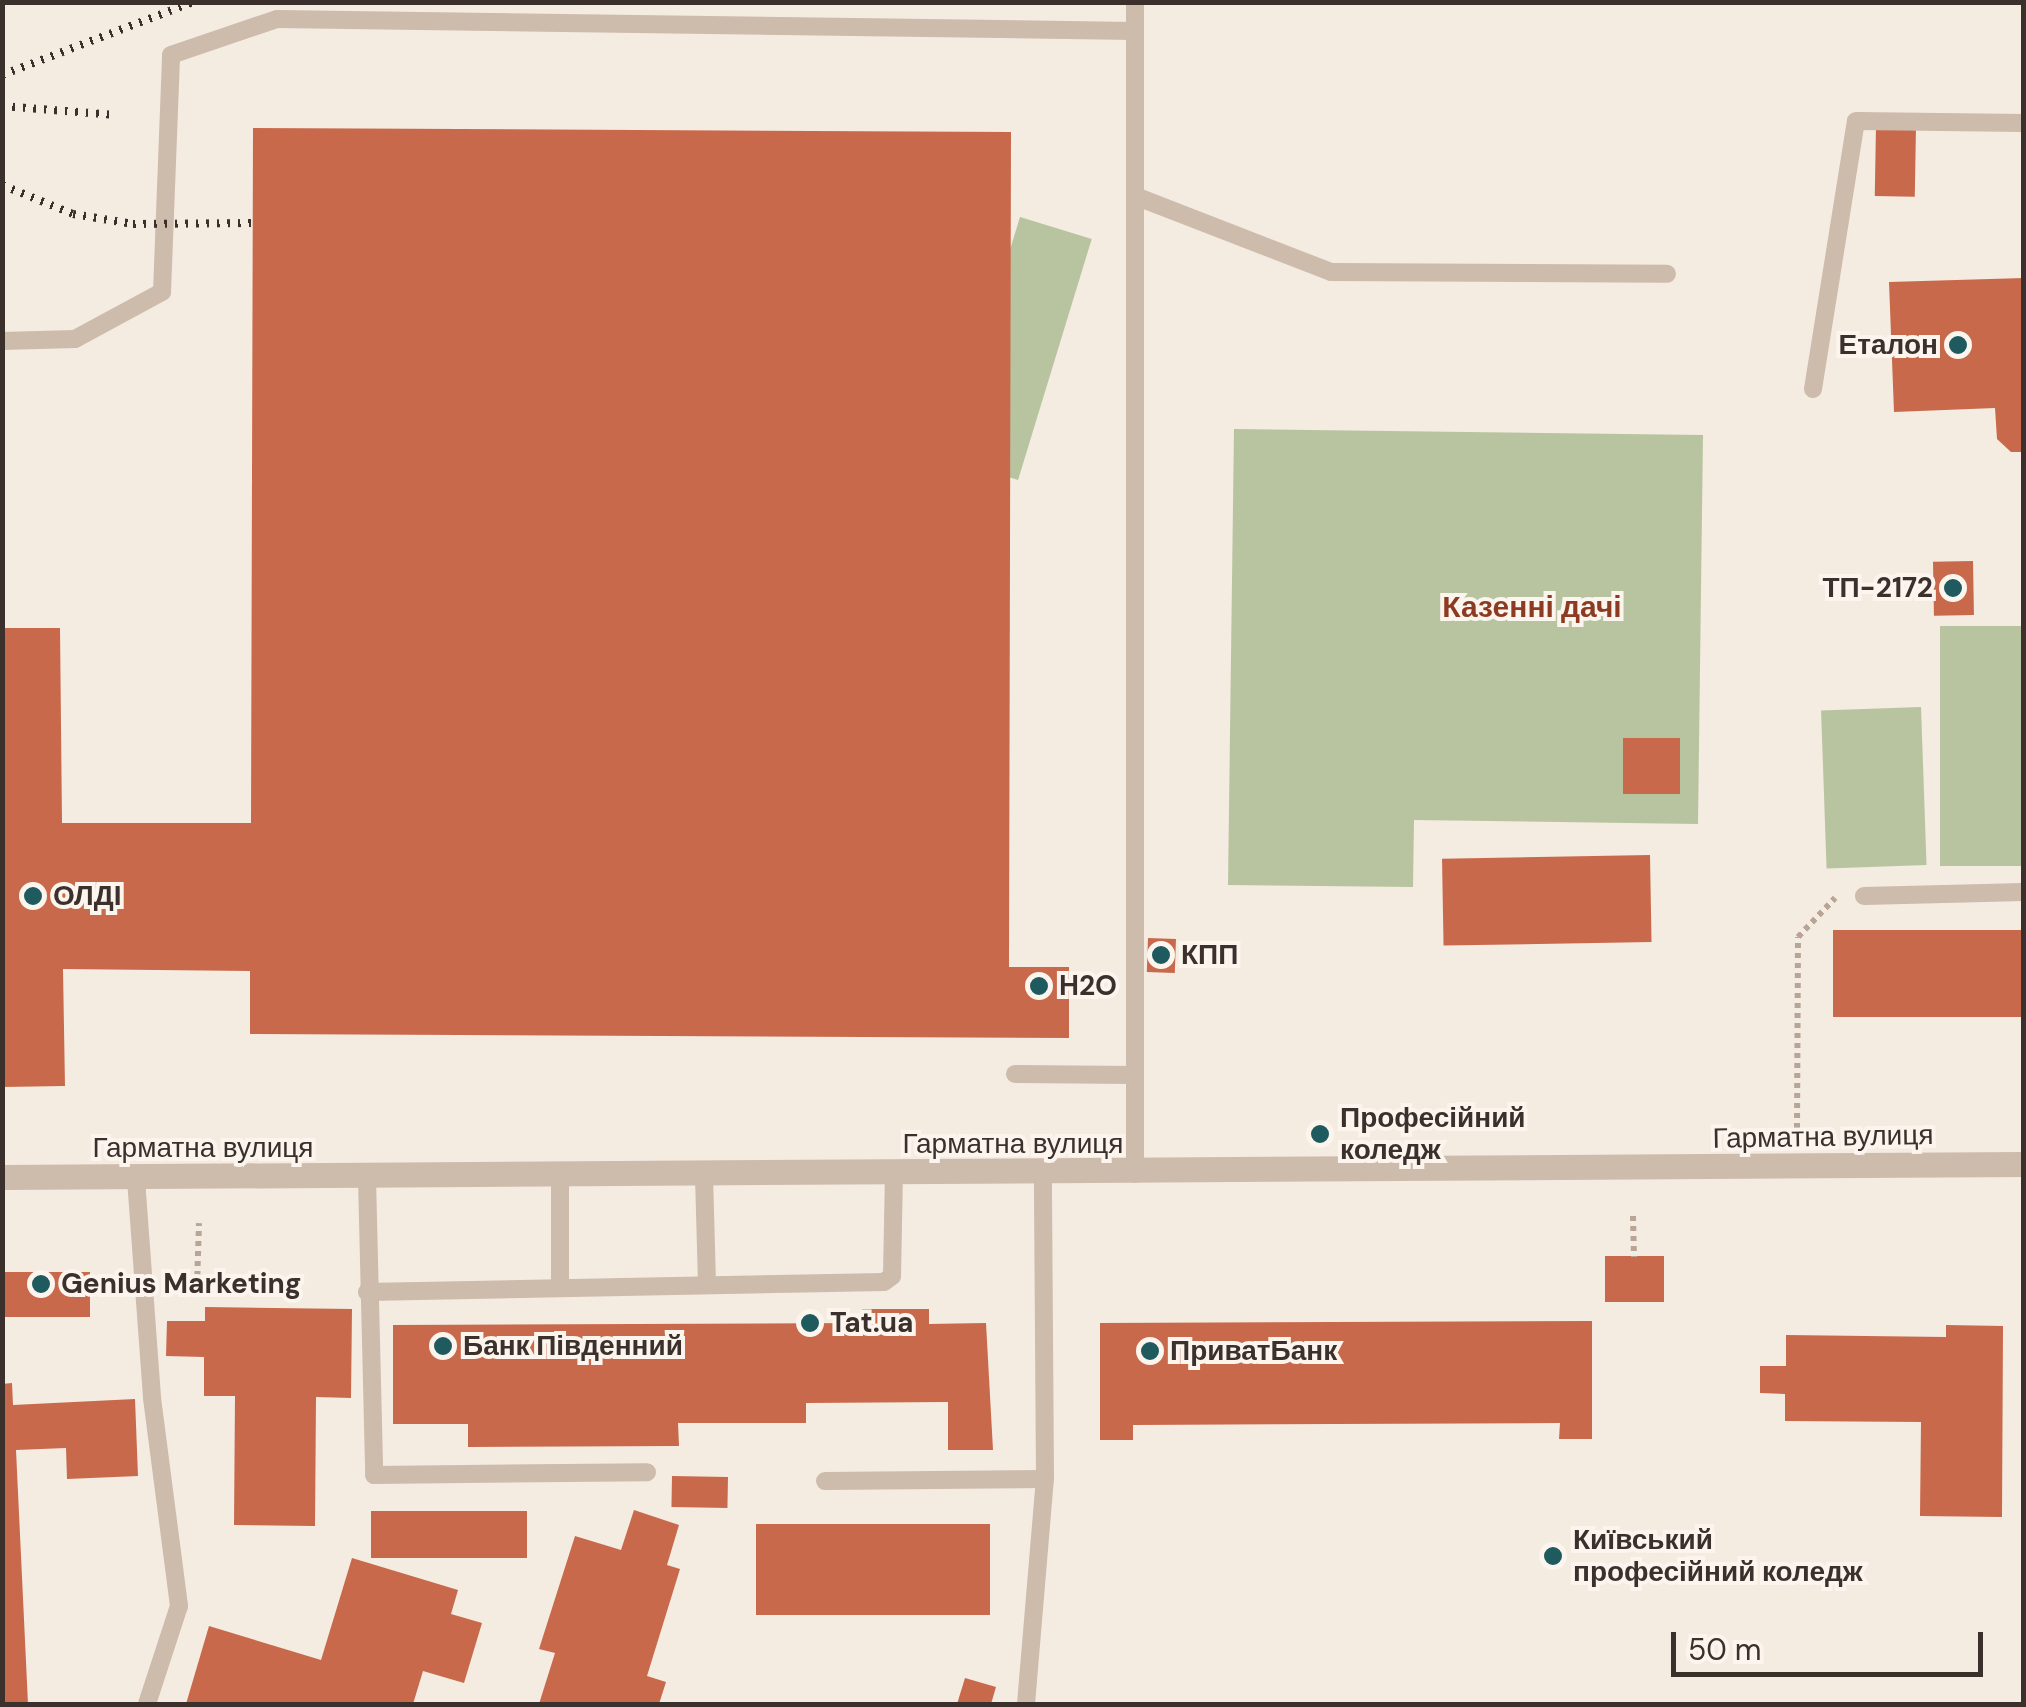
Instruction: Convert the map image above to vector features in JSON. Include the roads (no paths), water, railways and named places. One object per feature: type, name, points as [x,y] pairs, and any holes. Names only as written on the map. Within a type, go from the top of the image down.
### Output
[{"type":"street","name":"Гарматна вулиця","points":[[2,1177],[1135,1174],[2024,1164]]},
{"type":"lane","points":[[1135,2],[1135,1174]]},
{"type":"lane","points":[[2,341],[74,339],[162,292],[172,55],[277,19],[1135,31]]},
{"type":"lane","points":[[1814,388],[1856,121],[2024,123]]},
{"type":"lane","points":[[1135,196],[1330,272],[1668,274]]},
{"type":"lane","points":[[1864,896],[2024,892]]},
{"type":"lane","points":[[1015,1074],[1134,1074]]},
{"type":"lane","points":[[1026,1704],[1044,1478],[1042,1174]]},
{"type":"lane","points":[[367,1292],[888,1281],[894,1175]]},
{"type":"lane","points":[[560,1176],[560,1288]]},
{"type":"lane","points":[[704,1176],[707,1284]]},
{"type":"lane","points":[[136,1178],[152,1398],[179,1606],[146,1704]]},
{"type":"lane","points":[[367,1178],[374,1474],[646,1472]]},
{"type":"lane","points":[[825,1481],[1044,1478]]},
{"type":"railway","points":[[2,75],[193,2]]},
{"type":"railway","points":[[2,106],[116,115]]},
{"type":"railway","points":[[2,185],[73,214],[133,224],[254,223]]},
{"type":"place","name":"Еталон","points":[[1958,345]]},
{"type":"place","name":"ТП-2172","points":[[1953,588]]},
{"type":"place","name":"ОЛДІ","points":[[33,896]]},
{"type":"place","name":"КПП","points":[[1161,955]]},
{"type":"place","name":"H2O","points":[[1039,986]]},
{"type":"place","name":"Професійний коледж","points":[[1320,1134]]},
{"type":"place","name":"Genius Marketing","points":[[41,1284]]},
{"type":"place","name":"Tat.ua","points":[[810,1323]]},
{"type":"place","name":"Банк Південний","points":[[443,1346]]},
{"type":"place","name":"ПриватБанк","points":[[1150,1351]]},
{"type":"place","name":"Київський професійний коледж","points":[[1553,1556]]},
{"type":"district","name":"Казенні дачі","points":[[1532,607]]}]
